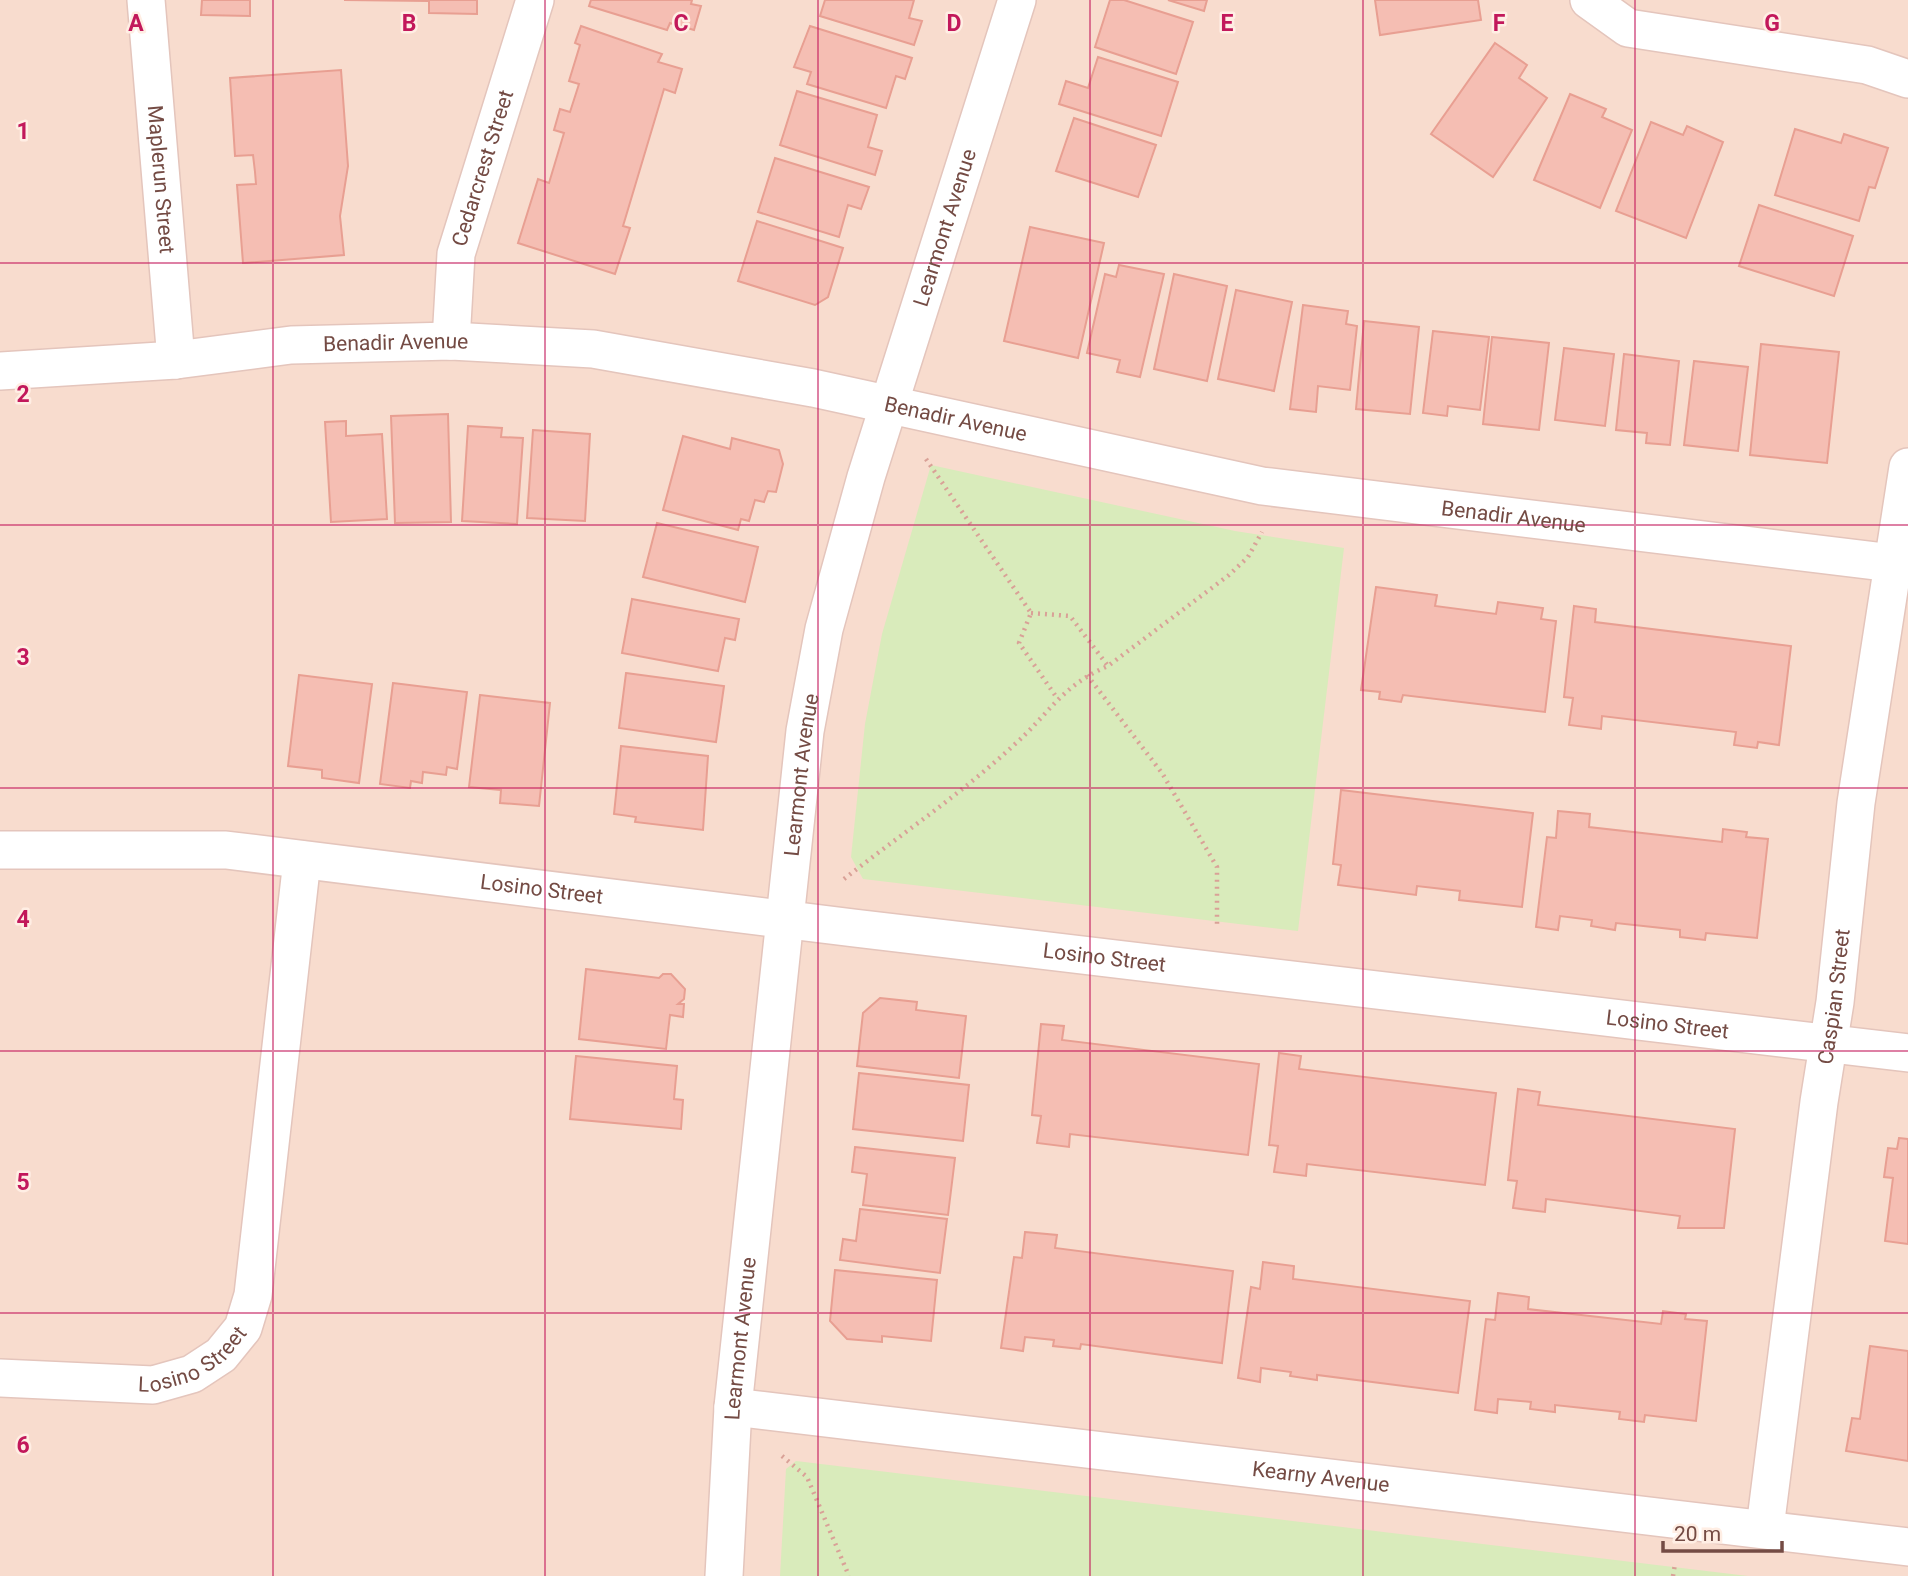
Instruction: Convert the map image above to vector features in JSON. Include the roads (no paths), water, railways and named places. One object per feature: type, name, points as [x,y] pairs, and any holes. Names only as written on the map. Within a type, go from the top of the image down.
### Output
[{"type":"street","name":"Maplerun Street","points":[[146,0],[176,360]]},
{"type":"street","name":"Cedarcrest Street","points":[[451,341],[456,254],[535,0]]},
{"type":"street","name":"Learmont Avenue","points":[[724,1576],[733,1407],[805,731],[824,629],[888,404],[916,326],[1017,0]]},
{"type":"street","points":[[1589,0],[1628,28],[1867,65],[1908,79]]},
{"type":"street","name":"Benadir Avenue","points":[[0,371],[176,360],[291,345],[451,341],[593,349],[672,361],[888,404],[1262,486],[1901,564]]},
{"type":"street","name":"Caspian Street","points":[[1765,1528],[1815,1129],[1829,1043],[1856,803],[1901,564],[1908,467]]},
{"type":"street","name":"Losino Street","points":[[0,850],[226,850],[1908,1054]]},
{"type":"street","name":"Losino Street","points":[[0,1378],[153,1385],[192,1374],[221,1355],[243,1328],[253,1295],[302,860]]},
{"type":"street","name":"Kearny Avenue","points":[[733,1407],[1908,1547]]}]
